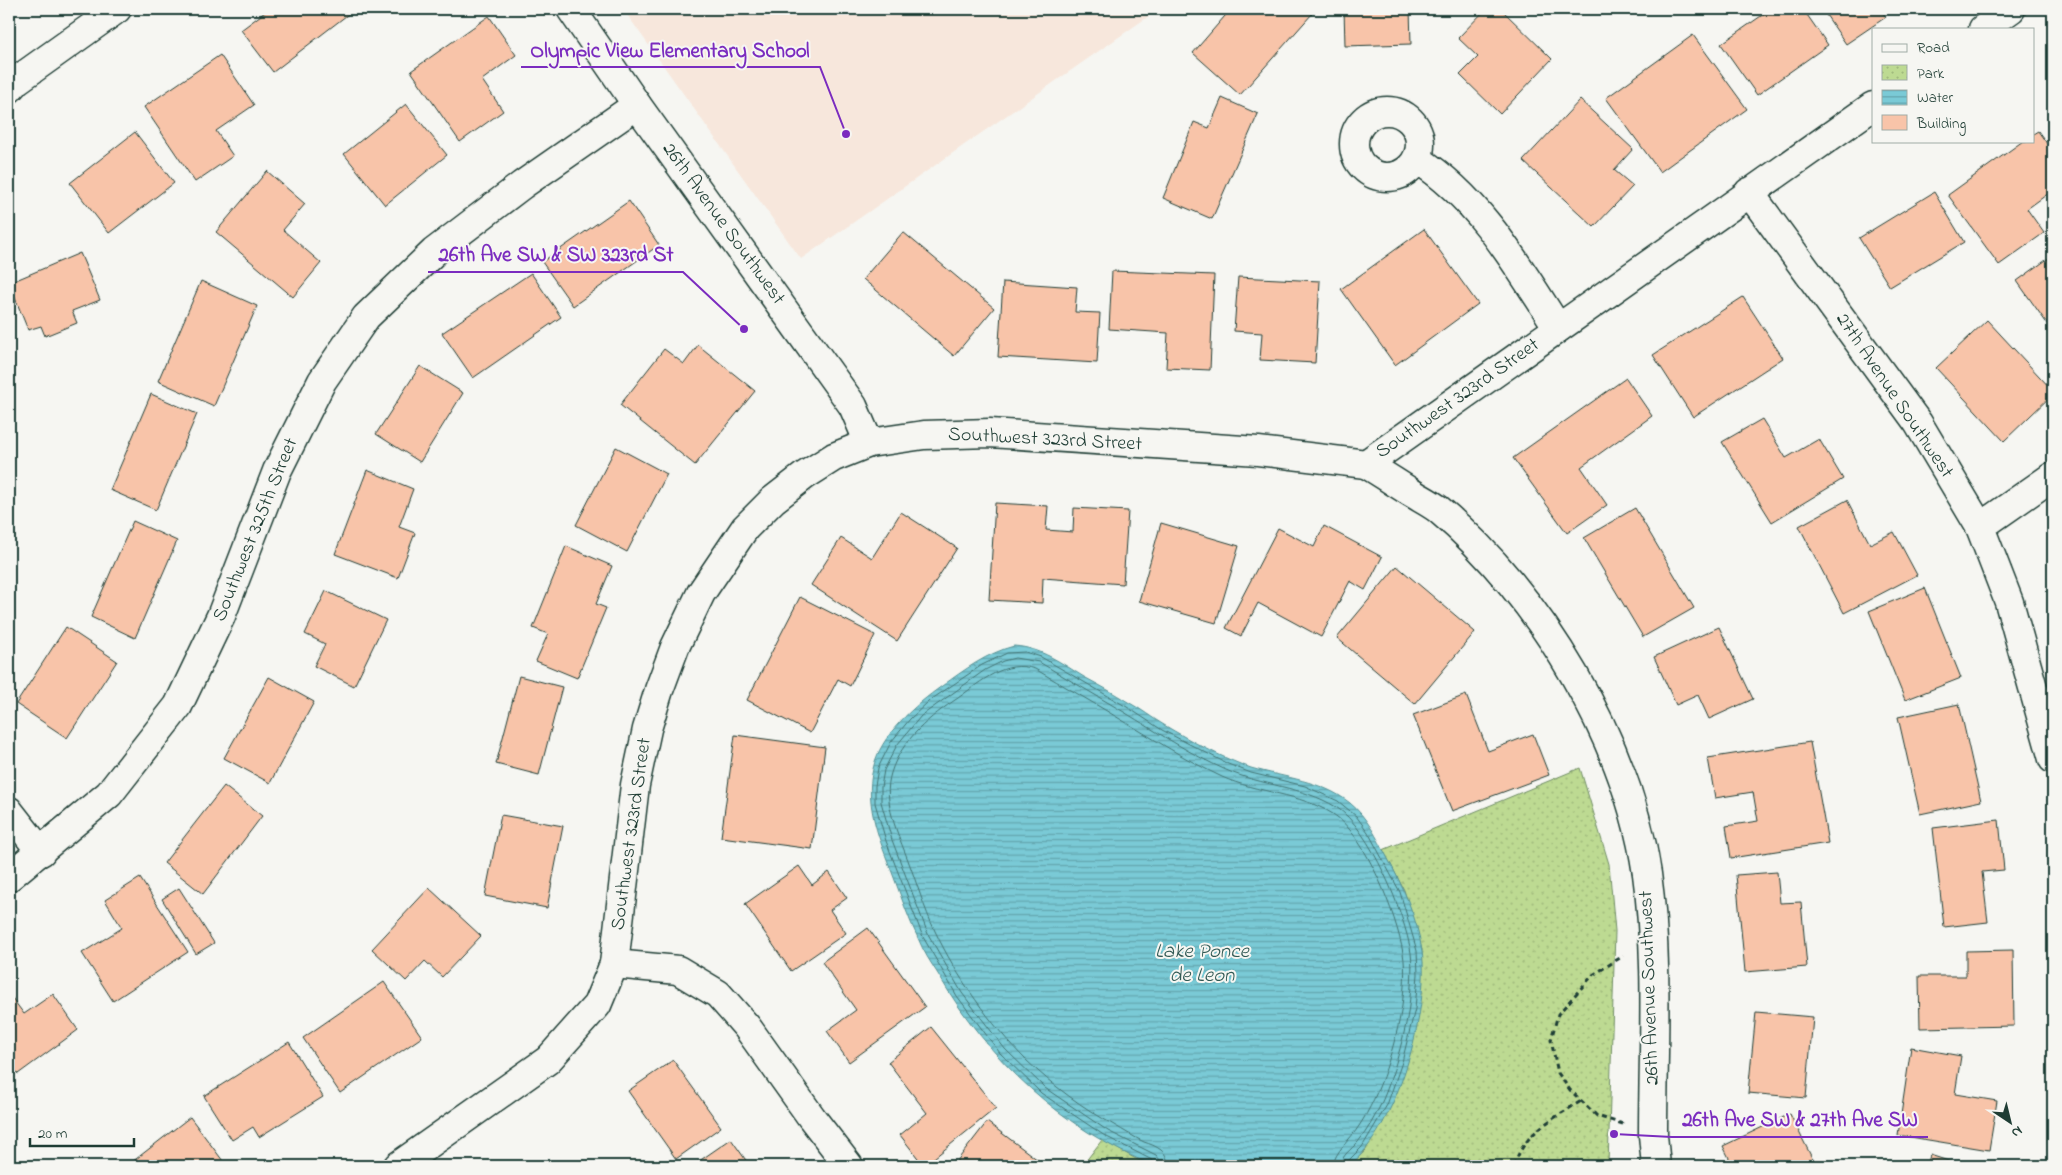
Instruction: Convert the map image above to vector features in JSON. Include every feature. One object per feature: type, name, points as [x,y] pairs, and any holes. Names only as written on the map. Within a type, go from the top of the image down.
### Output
[{"type":"street","points":[[9,89],[117,9]]},
{"type":"street","name":"26th Avenue Southwest","points":[[571,9],[637,105],[853,406],[869,443]]},
{"type":"street","points":[[1983,28],[2011,9]]},
{"type":"street","name":"Southwest 325th Street","points":[[9,877],[109,794],[178,706],[221,616],[277,471],[322,381],[366,317],[434,252],[522,185],[637,105]]},
{"type":"street","name":"Southwest 323rd Street","points":[[398,1166],[548,1060],[597,1005],[614,964],[636,785],[647,729],[675,647],[698,600],[719,564],[744,528],[773,500],[804,476],[834,457],[869,443],[924,435],[990,433],[1258,451],[1366,464],[1872,107]]},
{"type":"street","points":[[1418,158],[1456,189],[1483,219],[1506,247],[1558,328]]},
{"type":"street","name":"27th Avenue Southwest","points":[[1750,192],[1918,423],[1980,527],[2009,602],[2053,759]]},
{"type":"street","name":"26th Avenue Southwest","points":[[1366,464],[1437,508],[1477,546],[1508,582],[1545,629],[1574,674],[1599,722],[1618,767],[1634,815],[1646,873],[1653,937],[1653,1134],[1656,1166]]},
{"type":"street","points":[[1980,527],[2053,476]]},
{"type":"street","points":[[9,811],[41,852]]},
{"type":"street","points":[[614,964],[678,970],[718,994],[748,1027],[812,1118],[849,1166]]},
{"type":"path","points":[[1653,937],[1593,975],[1558,1014],[1551,1040],[1558,1073],[1570,1090],[1597,1116],[1653,1134]]},
{"type":"path","points":[[1514,1166],[1518,1152],[1535,1132],[1581,1101]]},
{"type":"shaded area","points":[[623,9],[1159,9],[801,259]]},
{"type":"green space","points":[[1580,768],[1609,864],[1615,931],[1608,1166],[1349,1166],[1366,1150],[1422,950],[1404,890],[1383,850]]},
{"type":"green space","points":[[1102,1140],[1136,1159],[1155,1166],[1082,1166]]},
{"type":"water","name":"Lake Ponce de Leon","points":[[1014,646],[1024,647],[1051,657],[1207,749],[1251,768],[1315,784],[1339,795],[1362,815],[1371,828],[1399,880],[1413,914],[1420,938],[1423,976],[1421,1005],[1415,1035],[1395,1097],[1382,1125],[1366,1148],[1349,1166],[1155,1166],[1121,1151],[1089,1133],[1059,1112],[1004,1063],[958,1005],[925,952],[914,930],[883,849],[872,809],[871,782],[873,769],[883,744],[910,712],[967,668],[994,653]]},
{"type":"building","points":[[269,9],[355,9],[273,72],[241,30]]},
{"type":"building","points":[[1231,9],[1307,9],[1312,14],[1240,95],[1193,53]]},
{"type":"building","points":[[1344,9],[1410,9],[1411,44],[1345,46]]},
{"type":"building","points":[[1486,9],[1501,9],[1552,59],[1500,114],[1460,75],[1478,57],[1458,38]]},
{"type":"building","points":[[1771,9],[1803,9],[1828,45],[1757,95],[1721,44]]},
{"type":"building","points":[[1822,9],[1880,9],[1886,17],[1846,44]]},
{"type":"building","points":[[489,16],[516,55],[482,80],[503,111],[460,142],[411,71]]},
{"type":"building","points":[[1693,35],[1747,109],[1660,172],[1606,98]]},
{"type":"building","points":[[220,55],[254,105],[216,131],[233,156],[195,182],[144,107]]},
{"type":"building","points":[[1222,98],[1258,114],[1212,219],[1163,198],[1194,122],[1209,128]]},
{"type":"building","points":[[1580,100],[1633,149],[1614,170],[1633,186],[1594,227],[1523,161]]},
{"type":"building","points":[[406,104],[447,155],[385,205],[344,154]]},
{"type":"building","points":[[2038,131],[2053,152],[2053,190],[2027,209],[2044,233],[1999,265],[1948,195],[2022,142],[2034,142],[2034,133]]},
{"type":"building","points":[[135,132],[174,183],[109,233],[70,183]]},
{"type":"building","points":[[267,171],[305,204],[283,230],[321,263],[293,297],[216,232]]},
{"type":"building","points":[[1934,192],[1964,242],[1890,287],[1859,238]]},
{"type":"building","points":[[629,201],[659,245],[573,306],[542,262]]},
{"type":"building","points":[[1424,229],[1478,304],[1395,365],[1341,289]]},
{"type":"building","points":[[903,232],[994,308],[954,356],[863,279]]},
{"type":"building","points":[[80,253],[100,300],[72,311],[77,323],[45,336],[41,326],[28,330],[9,283]]},
{"type":"building","points":[[2053,255],[2053,332],[2017,281]]},
{"type":"building","points":[[1112,271],[1214,275],[1210,370],[1166,368],[1168,333],[1109,329]]},
{"type":"building","points":[[531,273],[561,317],[473,378],[442,333]]},
{"type":"building","points":[[1238,277],[1320,281],[1315,363],[1260,360],[1262,333],[1234,331]]},
{"type":"building","points":[[201,281],[257,306],[214,406],[158,381]]},
{"type":"building","points":[[1003,282],[1077,287],[1075,312],[1100,313],[1097,363],[998,357]]},
{"type":"building","points":[[1743,297],[1783,358],[1693,417],[1653,355]]},
{"type":"building","points":[[1987,320],[2053,391],[2053,394],[2004,441],[1936,368]]},
{"type":"building","points":[[698,345],[755,391],[695,465],[620,405],[664,349],[684,364]]},
{"type":"building","points":[[420,366],[463,393],[420,462],[376,434]]},
{"type":"building","points":[[1626,378],[1652,416],[1581,467],[1607,505],[1567,533],[1513,458]]},
{"type":"building","points":[[151,394],[197,414],[156,510],[110,490]]},
{"type":"building","points":[[1762,419],[1786,458],[1819,439],[1843,479],[1772,522],[1722,442]]},
{"type":"building","points":[[616,447],[667,474],[627,552],[576,525]]},
{"type":"building","points":[[367,470],[413,489],[399,527],[415,533],[398,578],[335,554]]},
{"type":"building","points":[[1847,500],[1870,544],[1894,532],[1917,575],[1844,613],[1799,526]]},
{"type":"building","points":[[995,503],[1048,506],[1046,530],[1073,532],[1074,508],[1128,511],[1123,584],[1043,578],[1042,603],[989,600]]},
{"type":"building","points":[[1635,508],[1694,608],[1643,637],[1584,538]]},
{"type":"building","points":[[901,512],[957,548],[897,641],[811,585],[841,538],[872,558]]},
{"type":"building","points":[[133,521],[177,541],[135,638],[91,617]]},
{"type":"building","points":[[1161,523],[1239,546],[1216,623],[1139,601]]},
{"type":"building","points":[[1324,526],[1382,557],[1365,590],[1350,581],[1321,637],[1258,603],[1241,636],[1226,628],[1278,528],[1314,547]]},
{"type":"building","points":[[566,546],[612,566],[596,604],[606,608],[577,678],[536,661],[548,634],[533,628]]},
{"type":"building","points":[[1397,566],[1475,632],[1415,704],[1337,638]]},
{"type":"building","points":[[1925,588],[1961,678],[1905,700],[1869,611]]},
{"type":"building","points":[[326,591],[386,620],[354,686],[314,666],[325,644],[305,634]]},
{"type":"building","points":[[800,597],[875,635],[850,686],[838,679],[810,733],[747,700]]},
{"type":"building","points":[[66,627],[117,661],[67,738],[16,704]]},
{"type":"building","points":[[1719,627],[1753,699],[1709,719],[1698,695],[1676,705],[1654,657]]},
{"type":"building","points":[[519,676],[562,687],[539,775],[496,764]]},
{"type":"building","points":[[269,677],[314,702],[270,783],[224,758]]},
{"type":"building","points":[[1466,695],[1488,751],[1533,734],[1549,775],[1452,811],[1413,715]]},
{"type":"building","points":[[1959,704],[1981,801],[1920,814],[1898,717]]},
{"type":"building","points":[[735,735],[825,747],[812,849],[721,837]]},
{"type":"building","points":[[1810,742],[1828,843],[1731,858],[1726,826],[1758,821],[1753,792],[1715,798],[1708,758]]},
{"type":"building","points":[[224,786],[262,816],[203,894],[164,863]]},
{"type":"building","points":[[501,815],[563,826],[547,908],[485,896]]},
{"type":"building","points":[[1999,820],[2004,870],[1982,872],[1988,922],[1944,927],[1933,828]]},
{"type":"building","points":[[799,866],[812,885],[829,872],[847,898],[830,910],[846,933],[791,971],[745,904]]},
{"type":"building","points":[[1777,872],[1780,903],[1801,902],[1807,967],[1745,972],[1736,875]]},
{"type":"building","points":[[140,878],[188,952],[113,1001],[82,953],[122,928],[105,900]]},
{"type":"building","points":[[179,888],[214,943],[196,954],[162,899]]},
{"type":"building","points":[[429,888],[481,936],[442,977],[425,961],[406,981],[372,949]]},
{"type":"building","points":[[868,928],[925,1007],[849,1062],[827,1031],[856,1010],[822,962]]},
{"type":"building","points":[[2013,950],[2014,1026],[1920,1028],[1919,976],[1966,976],[1966,951]]},
{"type":"building","points":[[384,982],[422,1037],[340,1093],[303,1038]]},
{"type":"building","points":[[9,994],[24,1014],[53,994],[78,1030],[18,1074],[9,1062]]},
{"type":"building","points":[[1756,1012],[1813,1017],[1806,1098],[1748,1093]]},
{"type":"building","points":[[931,1027],[996,1108],[924,1166],[900,1135],[927,1113],[888,1062]]},
{"type":"building","points":[[289,1042],[323,1097],[259,1137],[253,1127],[232,1140],[204,1096]]},
{"type":"building","points":[[1911,1047],[1961,1056],[1955,1094],[1997,1101],[1989,1150],[1898,1135]]},
{"type":"building","points":[[673,1060],[721,1127],[676,1159],[628,1091]]},
{"type":"building","points":[[1790,1114],[1816,1166],[1733,1166],[1723,1146]]},
{"type":"building","points":[[190,1117],[223,1161],[217,1166],[127,1166]]},
{"type":"building","points":[[987,1122],[1046,1166],[953,1166]]},
{"type":"building","points":[[731,1139],[750,1166],[692,1166]]},
{"type":"building","points":[[1930,1155],[1964,1166],[1927,1166]]},
{"type":"place","name":"Olympic View Elementary School","points":[[846,134]]},
{"type":"place","name":"26th Ave SW & SW 323rd St","points":[[744,329]]},
{"type":"place","name":"26th Ave SW & 27th Ave SW","points":[[1614,1134]]}]
